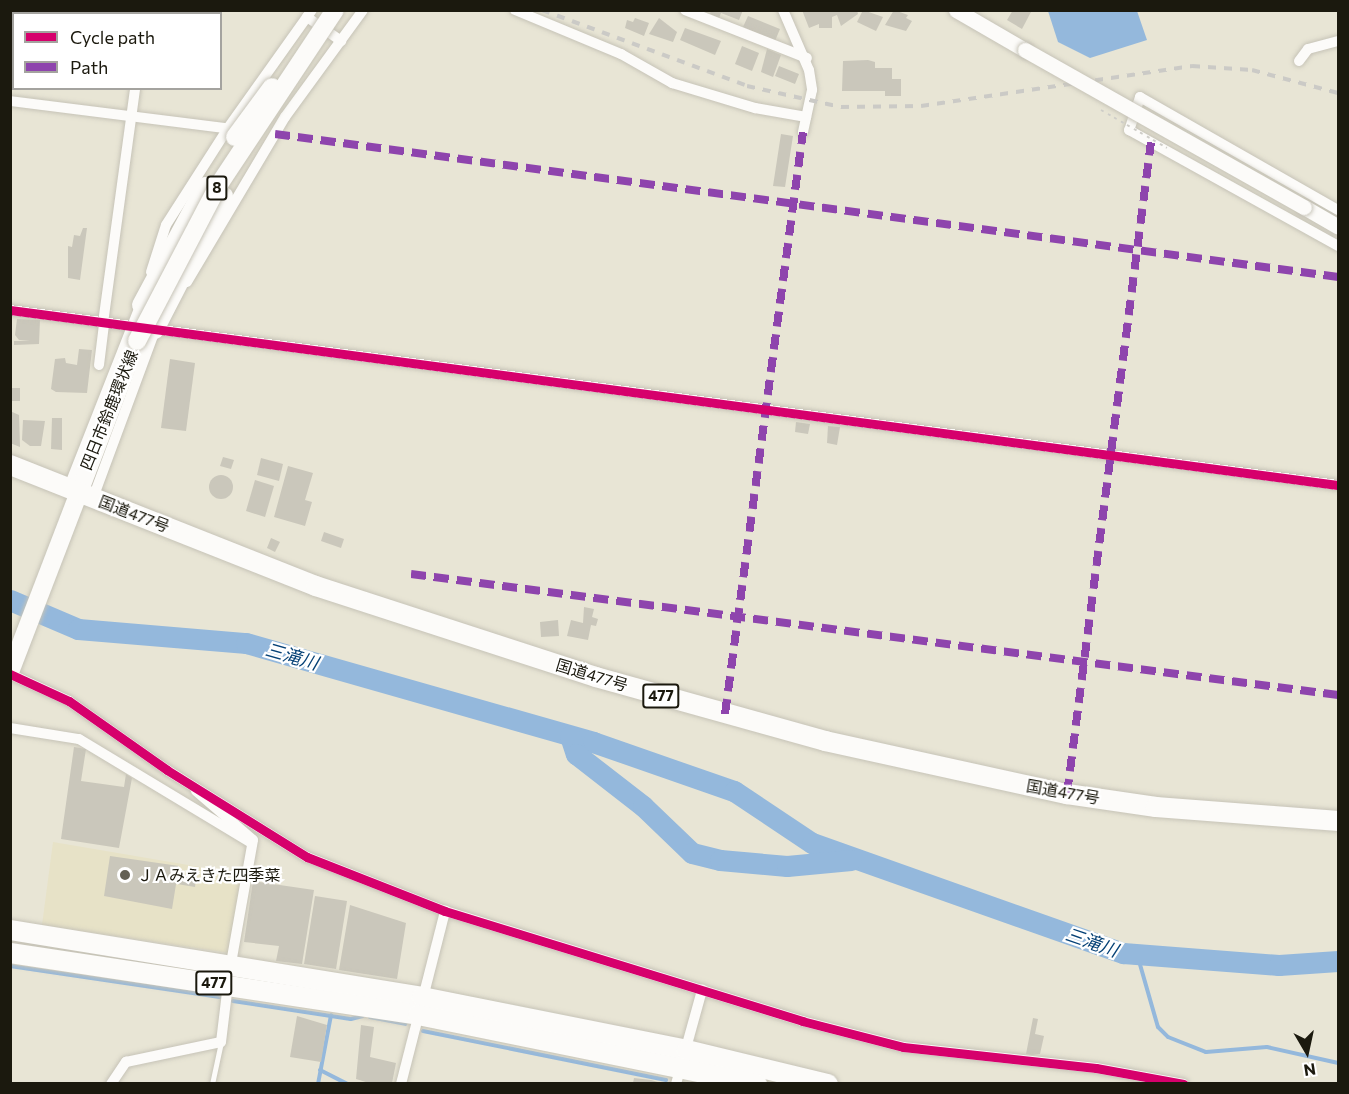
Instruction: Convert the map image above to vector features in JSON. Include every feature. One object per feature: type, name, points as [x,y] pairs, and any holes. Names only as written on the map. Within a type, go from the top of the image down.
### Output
[{"type":"highway","name":"国道477号","points":[[10,465],[327,590],[596,677],[825,741],[1067,794],[1156,807],[1338,821]]},
{"type":"highway","name":"477","points":[[10,930],[231,966],[420,1006],[757,1083]]},
{"type":"highway","name":"477","points":[[10,953],[228,986],[420,1006]]},
{"type":"highway","name":"477","points":[[681,1067],[828,1083]]},
{"type":"main road","name":"四日市鈴鹿環状線","points":[[10,673],[63,526],[79,493],[134,333],[218,186],[335,10]]},
{"type":"main road","name":"8","points":[[141,305],[205,186],[254,108],[311,44]]},
{"type":"main road","name":"8","points":[[155,330],[224,196],[286,99],[311,44]]},
{"type":"street","points":[[174,294],[198,268],[275,134],[363,10]]},
{"type":"street","points":[[515,10],[621,54],[672,83],[755,108],[806,117]]},
{"type":"street","points":[[685,10],[807,58]]},
{"type":"street","points":[[773,10],[784,13],[807,58],[812,90],[803,132]]},
{"type":"street","points":[[956,10],[976,15],[1025,50],[1338,227]]},
{"type":"street","points":[[134,333],[166,225],[228,128],[310,14],[341,40]]},
{"type":"street","points":[[1299,61],[1308,49],[1338,41]]},
{"type":"street","points":[[99,366],[135,90]]},
{"type":"street","points":[[1338,210],[1140,97],[1129,130],[1338,246]]},
{"type":"street","points":[[10,101],[275,134]]},
{"type":"street","points":[[10,310],[104,324],[134,333],[155,330],[1338,485]]},
{"type":"street","points":[[79,493],[155,330]]},
{"type":"street","points":[[10,673],[69,701],[187,783],[327,867],[445,911],[702,990],[903,1047],[1096,1068],[1184,1083]]},
{"type":"street","points":[[10,728],[79,739],[253,844]]},
{"type":"street","points":[[111,1083],[126,1062],[220,1042],[253,844],[242,828],[187,783]]},
{"type":"street","points":[[401,1083],[445,911]]},
{"type":"street","points":[[681,1067],[702,990]]},
{"type":"lane","points":[[212,1083],[220,1042]]},
{"type":"path","points":[[1101,110],[1167,148]]},
{"type":"shaded area","points":[[53,842],[241,874],[229,953],[42,925]]},
{"type":"water","points":[[1048,11],[1137,11],[1147,40],[1090,58],[1058,42]]},
{"type":"building","points":[[711,10],[743,10],[739,20],[721,13],[719,18],[710,14]]},
{"type":"building","points":[[802,10],[857,10],[858,14],[841,26],[837,15],[832,17],[832,28],[819,28],[819,24],[809,28]]},
{"type":"building","points":[[863,10],[883,17],[876,31],[857,22]]},
{"type":"building","points":[[894,10],[908,15],[906,18],[912,21],[906,31],[885,25]]},
{"type":"building","points":[[1013,10],[1032,10],[1022,29],[1007,20]]},
{"type":"building","points":[[748,16],[780,29],[775,41],[743,27]]},
{"type":"building","points":[[635,18],[649,23],[644,36],[625,28],[627,20],[633,22]]},
{"type":"building","points":[[659,18],[677,32],[673,42],[649,34]]},
{"type":"building","points":[[685,28],[721,41],[715,55],[680,40]]},
{"type":"building","points":[[742,46],[759,53],[752,71],[735,64]]},
{"type":"building","points":[[767,49],[781,55],[773,77],[761,72]]},
{"type":"building","points":[[843,61],[875,62],[875,68],[892,68],[892,79],[901,79],[901,96],[885,96],[885,91],[842,91]]},
{"type":"building","points":[[779,66],[799,74],[795,84],[775,76]]},
{"type":"building","points":[[781,134],[793,136],[785,187],[773,186]]},
{"type":"building","points":[[83,228],[87,228],[80,280],[68,278],[68,246],[72,247],[74,235],[80,236]]},
{"type":"building","points":[[17,319],[40,320],[39,344],[14,345],[14,341],[30,341],[19,340],[15,335]]},
{"type":"building","points":[[79,349],[92,350],[87,393],[56,392],[51,389],[55,359],[65,358],[66,363],[77,365]]},
{"type":"building","points":[[170,359],[195,363],[186,431],[161,428]]},
{"type":"building","points":[[10,388],[20,388],[20,401],[10,401]]},
{"type":"building","points":[[10,411],[19,415],[20,447],[10,443]]},
{"type":"building","points":[[52,418],[62,418],[62,450],[51,449]]},
{"type":"building","points":[[23,420],[45,421],[41,446],[30,446],[22,440]]},
{"type":"building","points":[[796,422],[810,424],[808,434],[795,432]]},
{"type":"building","points":[[828,426],[840,427],[837,445],[827,443]]},
{"type":"building","points":[[223,457],[234,460],[231,469],[220,466]]},
{"type":"building","points":[[261,458],[283,464],[279,481],[257,475]]},
{"type":"building","points":[[288,466],[313,473],[305,500],[312,502],[305,526],[274,517]]},
{"type":"building","points":[[221,475],[229,479],[233,487],[229,495],[221,499],[213,495],[209,487],[213,479]]},
{"type":"building","points":[[255,480],[274,486],[265,517],[246,511]]},
{"type":"building","points":[[324,532],[344,539],[341,548],[321,541]]},
{"type":"building","points":[[271,538],[280,542],[275,552],[267,548]]},
{"type":"building","points":[[584,607],[594,609],[592,617],[598,619],[596,626],[591,625],[588,640],[567,636],[571,620],[583,623]]},
{"type":"building","points":[[558,620],[559,636],[541,637],[540,622]]},
{"type":"building","points":[[74,747],[86,749],[81,781],[124,787],[126,774],[132,778],[119,848],[61,839]]},
{"type":"building","points":[[110,856],[179,866],[172,909],[104,896]]},
{"type":"building","points":[[179,874],[196,877],[195,887],[177,884]]},
{"type":"building","points":[[253,881],[314,890],[302,964],[276,961],[279,946],[244,942]]},
{"type":"building","points":[[315,896],[347,901],[336,969],[304,964]]},
{"type":"building","points":[[350,905],[406,923],[397,979],[339,970]]},
{"type":"building","points":[[297,1016],[327,1025],[321,1062],[290,1057]]},
{"type":"building","points":[[1033,1018],[1038,1019],[1035,1034],[1044,1036],[1040,1054],[1032,1055],[1026,1054]]},
{"type":"building","points":[[361,1025],[374,1027],[370,1057],[396,1063],[392,1083],[369,1083],[356,1079]]},
{"type":"building","points":[[634,1078],[651,1080],[661,1083],[633,1083]]},
{"type":"waterway","name":"三滝川","points":[[10,600],[78,629],[246,643],[593,742],[734,791],[812,843],[1123,953],[1279,965],[1338,961]]},
{"type":"waterway","name":"三滝川","points":[[570,736],[576,754],[643,806],[692,853],[720,860],[787,866],[851,860]]},
{"type":"waterway","points":[[1137,954],[1158,1027],[1168,1037],[1206,1052],[1267,1047],[1338,1063]]},
{"type":"waterway","points":[[10,966],[220,997]]},
{"type":"waterway","points":[[233,1001],[351,1019],[363,1016]]},
{"type":"waterway","points":[[318,1084],[331,1015]]},
{"type":"waterway","points":[[370,1017],[405,1024]]},
{"type":"waterway","points":[[423,1031],[666,1080]]},
{"type":"waterway","points":[[320,1070],[347,1084]]},
{"type":"railway","points":[[542,10],[747,86],[841,107],[921,106],[1192,66],[1252,70],[1338,93]]},
{"type":"marked path","points":[[725,714],[803,132]]},
{"type":"marked path","points":[[275,134],[1338,277]]},
{"type":"marked path","points":[[1067,794],[1151,142]]},
{"type":"marked path","points":[[411,574],[1338,695]]},
{"type":"cycle path","points":[[10,310],[1338,485]]},
{"type":"cycle path","points":[[10,674],[69,701],[167,770],[307,857],[445,911],[802,1021],[903,1047],[1096,1068],[1184,1084]]},
{"type":"place","name":"ＪＡみえきた四季菜","points":[[125,875]]}]
